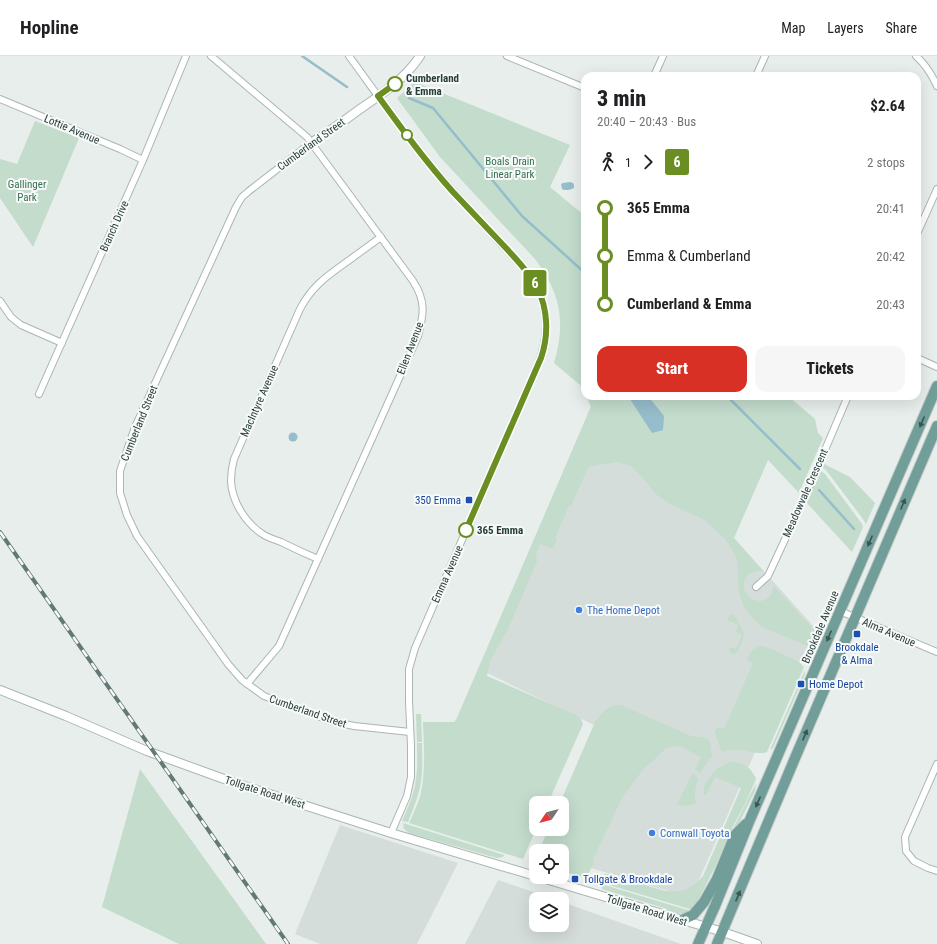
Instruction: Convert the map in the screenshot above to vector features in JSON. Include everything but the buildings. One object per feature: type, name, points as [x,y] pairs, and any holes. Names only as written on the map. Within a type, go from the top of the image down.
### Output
[{"type":"main road","name":"Brookdale Avenue","points":[[698,944],[937,386]]},
{"type":"main road","points":[[717,944],[937,426]]},
{"type":"main road","points":[[682,920],[693,915],[704,902],[717,879],[735,835],[749,822]]},
{"type":"street","name":"Branch Drive","points":[[39,394],[143,160],[186,56]]},
{"type":"street","name":"Ellen Avenue","points":[[211,56],[307,137],[416,286],[423,308],[422,321],[418,336],[279,646],[247,684]]},
{"type":"street","name":"Emma Avenue","points":[[349,56],[430,166],[533,280],[544,307],[546,327],[544,348],[541,358],[415,648],[409,669],[411,766],[409,787],[403,807],[391,833]]},
{"type":"street","name":"Cumberland Street","points":[[410,732],[354,726],[331,721],[264,696],[242,680],[228,664],[137,536],[127,515],[120,493],[120,471],[135,427],[236,207],[242,197],[311,143],[401,79],[410,70],[420,56]]},
{"type":"street","points":[[507,56],[581,86]]},
{"type":"street","points":[[656,72],[663,56]]},
{"type":"street","points":[[758,72],[765,56]]},
{"type":"street","points":[[916,56],[934,79],[937,86]]},
{"type":"street","name":"Lottie Avenue","points":[[0,100],[113,146],[143,160]]},
{"type":"street","points":[[921,225],[937,189]]},
{"type":"street","name":"MacIntyre Avenue","points":[[318,559],[264,535],[247,520],[235,499],[231,482],[234,459],[306,298],[323,279],[381,237]]},
{"type":"street","points":[[0,301],[11,317],[21,325],[62,343]]},
{"type":"street","points":[[921,360],[937,367]]},
{"type":"street","name":"Meadowvale Crescent","points":[[756,587],[768,576],[807,492],[846,400]]},
{"type":"street","name":"Alma Avenue","points":[[840,611],[937,652]]},
{"type":"street","name":"Tollgate Road West","points":[[0,690],[147,750],[235,783],[391,833],[723,932],[757,944]]},
{"type":"street","points":[[937,764],[905,837],[906,851],[914,861],[937,871]]},
{"type":"shaded area","points":[[591,406],[734,538],[816,629],[759,743],[691,898],[581,865],[645,719],[608,708],[600,728],[479,669]]},
{"type":"shaded area","points":[[340,825],[458,863],[417,944],[320,944],[295,934]]},
{"type":"shaded area","points":[[498,880],[533,892],[529,892],[529,932],[569,932],[569,904],[681,944],[465,944]]},
{"type":"green space","name":"Boals Drain Linear Park","points":[[415,82],[570,145],[550,187],[581,213],[581,387],[554,363],[560,335],[559,309],[556,296],[544,272],[535,259],[440,157],[397,98]]},
{"type":"green space","name":"Gallinger Park","points":[[35,121],[79,138],[33,247],[0,198],[0,159],[17,164]]},
{"type":"green space","points":[[588,400],[793,400],[815,419],[818,433],[823,438],[799,493],[768,460],[734,538],[763,571],[754,572],[747,576],[744,583],[746,593],[754,600],[763,600],[772,593],[773,585],[817,633],[811,646],[807,646],[762,627],[751,617],[743,605],[739,593],[737,560],[725,539],[709,524],[701,518],[670,504],[657,495],[642,477],[628,465],[617,462],[592,466],[588,468],[571,506],[569,506],[555,538],[557,539],[553,549],[540,544],[536,554],[536,564],[508,629],[490,661],[487,676],[578,716],[583,724],[551,796],[529,796],[529,836],[533,836],[523,859],[409,823],[419,800],[422,788],[424,760],[423,722],[454,722],[591,407]]},
{"type":"green space","points":[[824,464],[850,477],[875,503],[866,524],[826,470],[822,467]]},
{"type":"green space","points":[[820,470],[825,474],[862,524],[863,527],[852,552],[806,502]]},
{"type":"green space","points":[[730,614],[736,617],[744,634],[738,651],[734,654],[729,652],[730,647],[736,649],[742,635],[736,632],[738,625],[727,620]]},
{"type":"green space","points":[[759,646],[764,646],[798,661],[804,667],[767,752],[758,753],[745,750],[730,750],[722,752],[715,731],[718,727],[724,729],[753,663],[747,660],[751,651]]},
{"type":"green space","points":[[805,670],[805,674],[773,748],[770,750]]},
{"type":"green space","points":[[615,705],[621,705],[691,736],[706,738],[710,742],[712,756],[700,773],[695,769],[701,757],[679,746],[666,748],[645,767],[623,796],[593,859],[592,867],[586,878],[569,873],[569,844],[542,844],[545,836],[569,836],[569,796],[563,796],[595,722],[599,716]]},
{"type":"green space","points":[[416,714],[421,714],[422,742],[417,742]]},
{"type":"green space","points":[[417,743],[422,743],[422,776],[417,797],[408,822],[402,821],[411,800],[415,784]]},
{"type":"green space","points":[[730,762],[743,764],[752,771],[756,779],[693,910],[599,882],[601,877],[605,874],[609,874],[665,891],[682,891],[695,884],[703,876],[741,788],[715,777],[706,795],[704,795],[704,786],[718,768]]},
{"type":"green space","points":[[140,769],[266,944],[179,944],[102,907]]},
{"type":"green space","points":[[694,773],[698,780],[695,792],[696,803],[688,806],[677,805],[692,774]]},
{"type":"green space","points":[[756,783],[755,791],[714,878],[700,899],[713,876],[730,835]]},
{"type":"green space","points":[[403,823],[504,855],[503,857],[497,858],[409,833],[404,829]]},
{"type":"green space","points":[[601,884],[691,911],[685,914],[668,912],[667,909],[602,889]]},
{"type":"water","points":[[570,182],[573,183],[574,188],[568,190],[562,189],[561,184]]},
{"type":"water","points":[[631,400],[651,400],[664,416],[663,430],[652,433]]},
{"type":"water","points":[[293,432],[298,437],[293,442],[288,437]]},
{"type":"waterway","points":[[302,56],[347,87]]},
{"type":"waterway","points":[[409,98],[433,108],[522,216],[581,269]]},
{"type":"waterway","points":[[731,400],[800,469]]},
{"type":"waterway","points":[[819,490],[854,529]]},
{"type":"railway","points":[[0,532],[288,944]]},
{"type":"bus line","name":"6","points":[[395,84],[378,96],[430,166],[533,280],[541,298],[546,317],[546,336],[541,358],[466,530]]},
{"type":"place","name":"Cumberland & Emma","points":[[395,84]]},
{"type":"place","name":"350 Emma","points":[[469,500]]},
{"type":"place","name":"365 Emma","points":[[466,530]]},
{"type":"place","name":"The Home Depot","points":[[579,610]]},
{"type":"place","name":"Brookdale & Alma","points":[[857,634]]},
{"type":"place","name":"Home Depot","points":[[801,684]]},
{"type":"place","name":"Cornwall Toyota","points":[[652,833]]},
{"type":"place","name":"Tollgate & Brookdale","points":[[575,879]]}]
